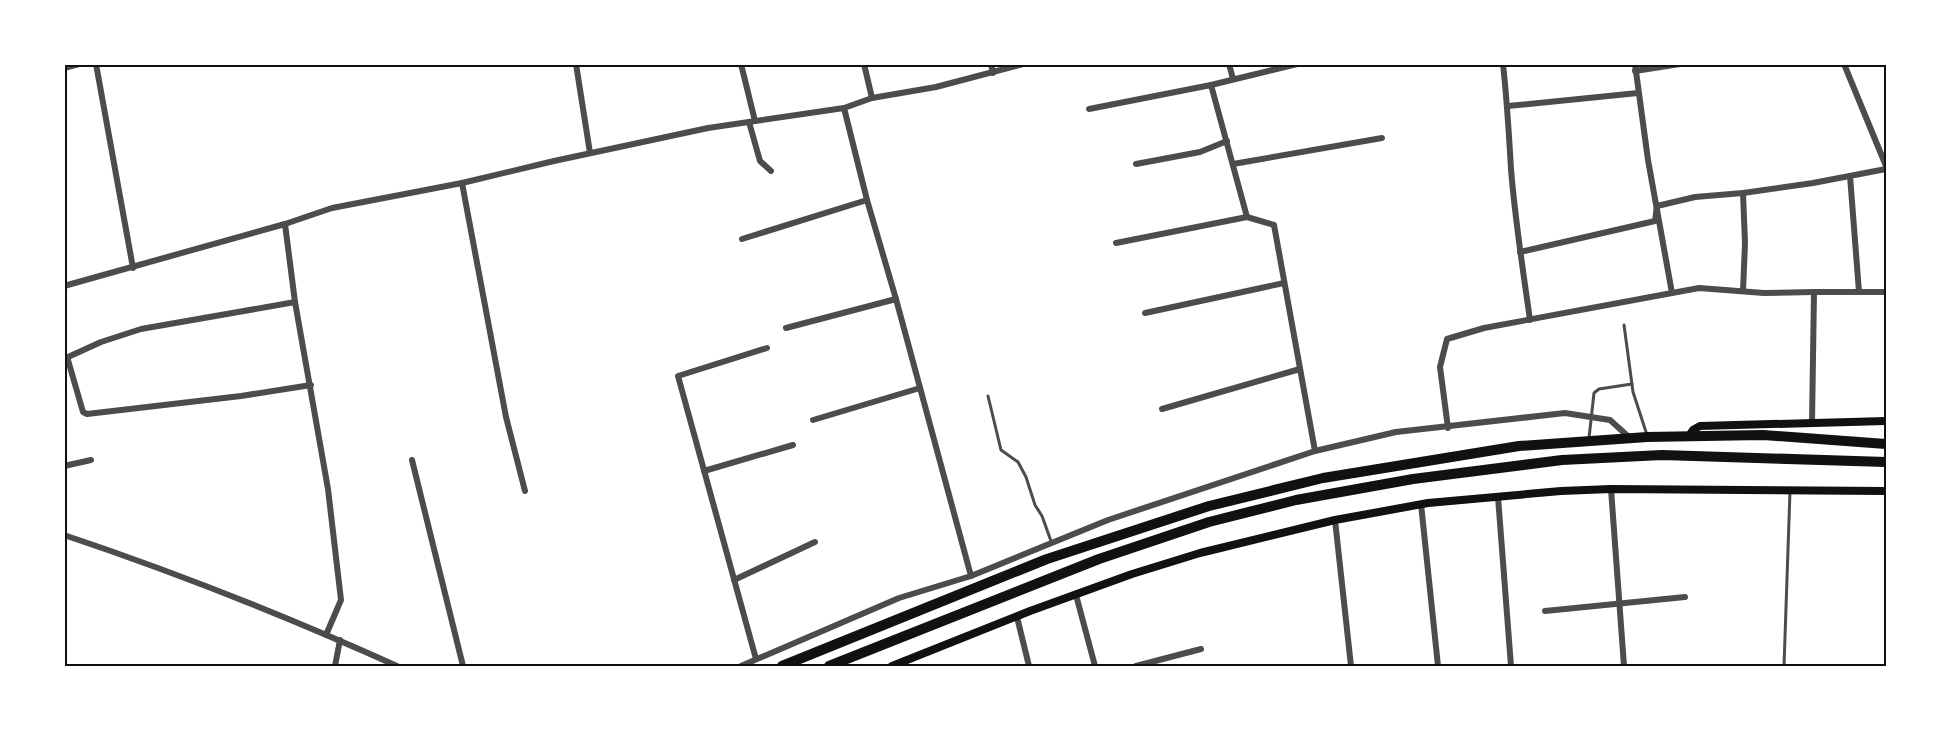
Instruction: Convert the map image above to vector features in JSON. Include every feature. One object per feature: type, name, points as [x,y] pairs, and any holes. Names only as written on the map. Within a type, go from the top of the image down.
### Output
[{"type":"highway","points":[[782,666],[1047,559],[1209,506],[1323,478],[1519,446],[1630,438],[1763,435],[1887,444]]},
{"type":"highway","points":[[830,666],[1099,560],[1209,522],[1296,500],[1413,479],[1562,460],[1662,455],[1887,462]]},
{"type":"main road","points":[[1689,436],[1700,426],[1887,421]]},
{"type":"main road","points":[[892,666],[1017,616],[1200,553],[1335,520],[1421,504],[1561,491],[1611,489],[1887,491]]},
{"type":"street","points":[[64,68],[79,64]]},
{"type":"street","points":[[96,64],[133,268]]},
{"type":"street","points":[[576,64],[590,153]]},
{"type":"street","points":[[741,64],[760,160],[771,171]]},
{"type":"street","points":[[864,64],[872,98]]},
{"type":"street","points":[[991,64],[993,73]]},
{"type":"street","points":[[64,286],[285,224],[332,208],[462,183],[708,128],[844,108],[872,98],[936,87],[1023,64]]},
{"type":"street","points":[[1229,64],[1233,79]]},
{"type":"street","points":[[1089,109],[1211,85],[1297,64]]},
{"type":"street","points":[[1503,64],[1511,169],[1530,320]]},
{"type":"street","points":[[1672,293],[1635,68],[1680,64]]},
{"type":"street","points":[[1657,206],[1695,197],[1743,193],[1887,168],[1844,64]]},
{"type":"street","points":[[1211,85],[1247,217]]},
{"type":"street","points":[[1508,106],[1638,93]]},
{"type":"street","points":[[844,108],[867,200],[896,298],[971,576]]},
{"type":"street","points":[[1233,164],[1382,138]]},
{"type":"street","points":[[1136,164],[1200,152],[1227,141]]},
{"type":"street","points":[[1850,176],[1859,292]]},
{"type":"street","points":[[462,183],[506,417],[525,491]]},
{"type":"street","points":[[1743,193],[1743,291]]},
{"type":"street","points":[[742,239],[867,200]]},
{"type":"street","points":[[1520,252],[1655,221],[1657,206]]},
{"type":"street","points":[[1116,243],[1247,217],[1274,225],[1315,450]]},
{"type":"street","points":[[285,224],[295,302],[328,489],[341,600],[326,635]]},
{"type":"street","points":[[1145,313],[1284,283]]},
{"type":"street","points":[[1448,428],[1440,367],[1447,339],[1484,328],[1699,288],[1743,291],[1887,292]]},
{"type":"street","points":[[1812,423],[1814,292]]},
{"type":"street","points":[[786,328],[896,298]]},
{"type":"street","points":[[295,302],[141,329],[101,342],[69,357],[83,412],[87,414],[241,396],[310,385]]},
{"type":"street","points":[[756,659],[678,376],[767,348]]},
{"type":"street","points":[[1162,409],[1300,369]]},
{"type":"street","points":[[64,377],[73,375]]},
{"type":"street","points":[[813,420],[920,388]]},
{"type":"street","points":[[741,666],[899,598],[971,576],[1108,520],[1315,450],[1396,432],[1448,428],[1565,413],[1610,420],[1630,438]]},
{"type":"street","points":[[704,471],[793,445]]},
{"type":"street","points":[[64,466],[91,460]]},
{"type":"street","points":[[412,460],[463,666]]},
{"type":"street","points":[[1611,489],[1624,666]]},
{"type":"street","points":[[1498,497],[1511,666]]},
{"type":"street","points":[[1421,504],[1438,666]]},
{"type":"street","points":[[1335,520],[1351,666]]},
{"type":"street","points":[[64,535],[163,568],[397,666]]},
{"type":"street","points":[[734,580],[815,542]]},
{"type":"street","points":[[1076,595],[1095,666]]},
{"type":"street","points":[[1545,611],[1685,597]]},
{"type":"street","points":[[1017,616],[1029,666]]},
{"type":"street","points":[[335,666],[339,640]]},
{"type":"street","points":[[1136,666],[1201,649]]},
{"type":"lane","points":[[1624,325],[1632,384],[1647,437]]},
{"type":"lane","points":[[1589,441],[1594,393],[1599,389],[1632,384]]},
{"type":"lane","points":[[988,396],[1001,450],[1018,462],[1052,543]]},
{"type":"lane","points":[[1784,666],[1790,491]]}]
